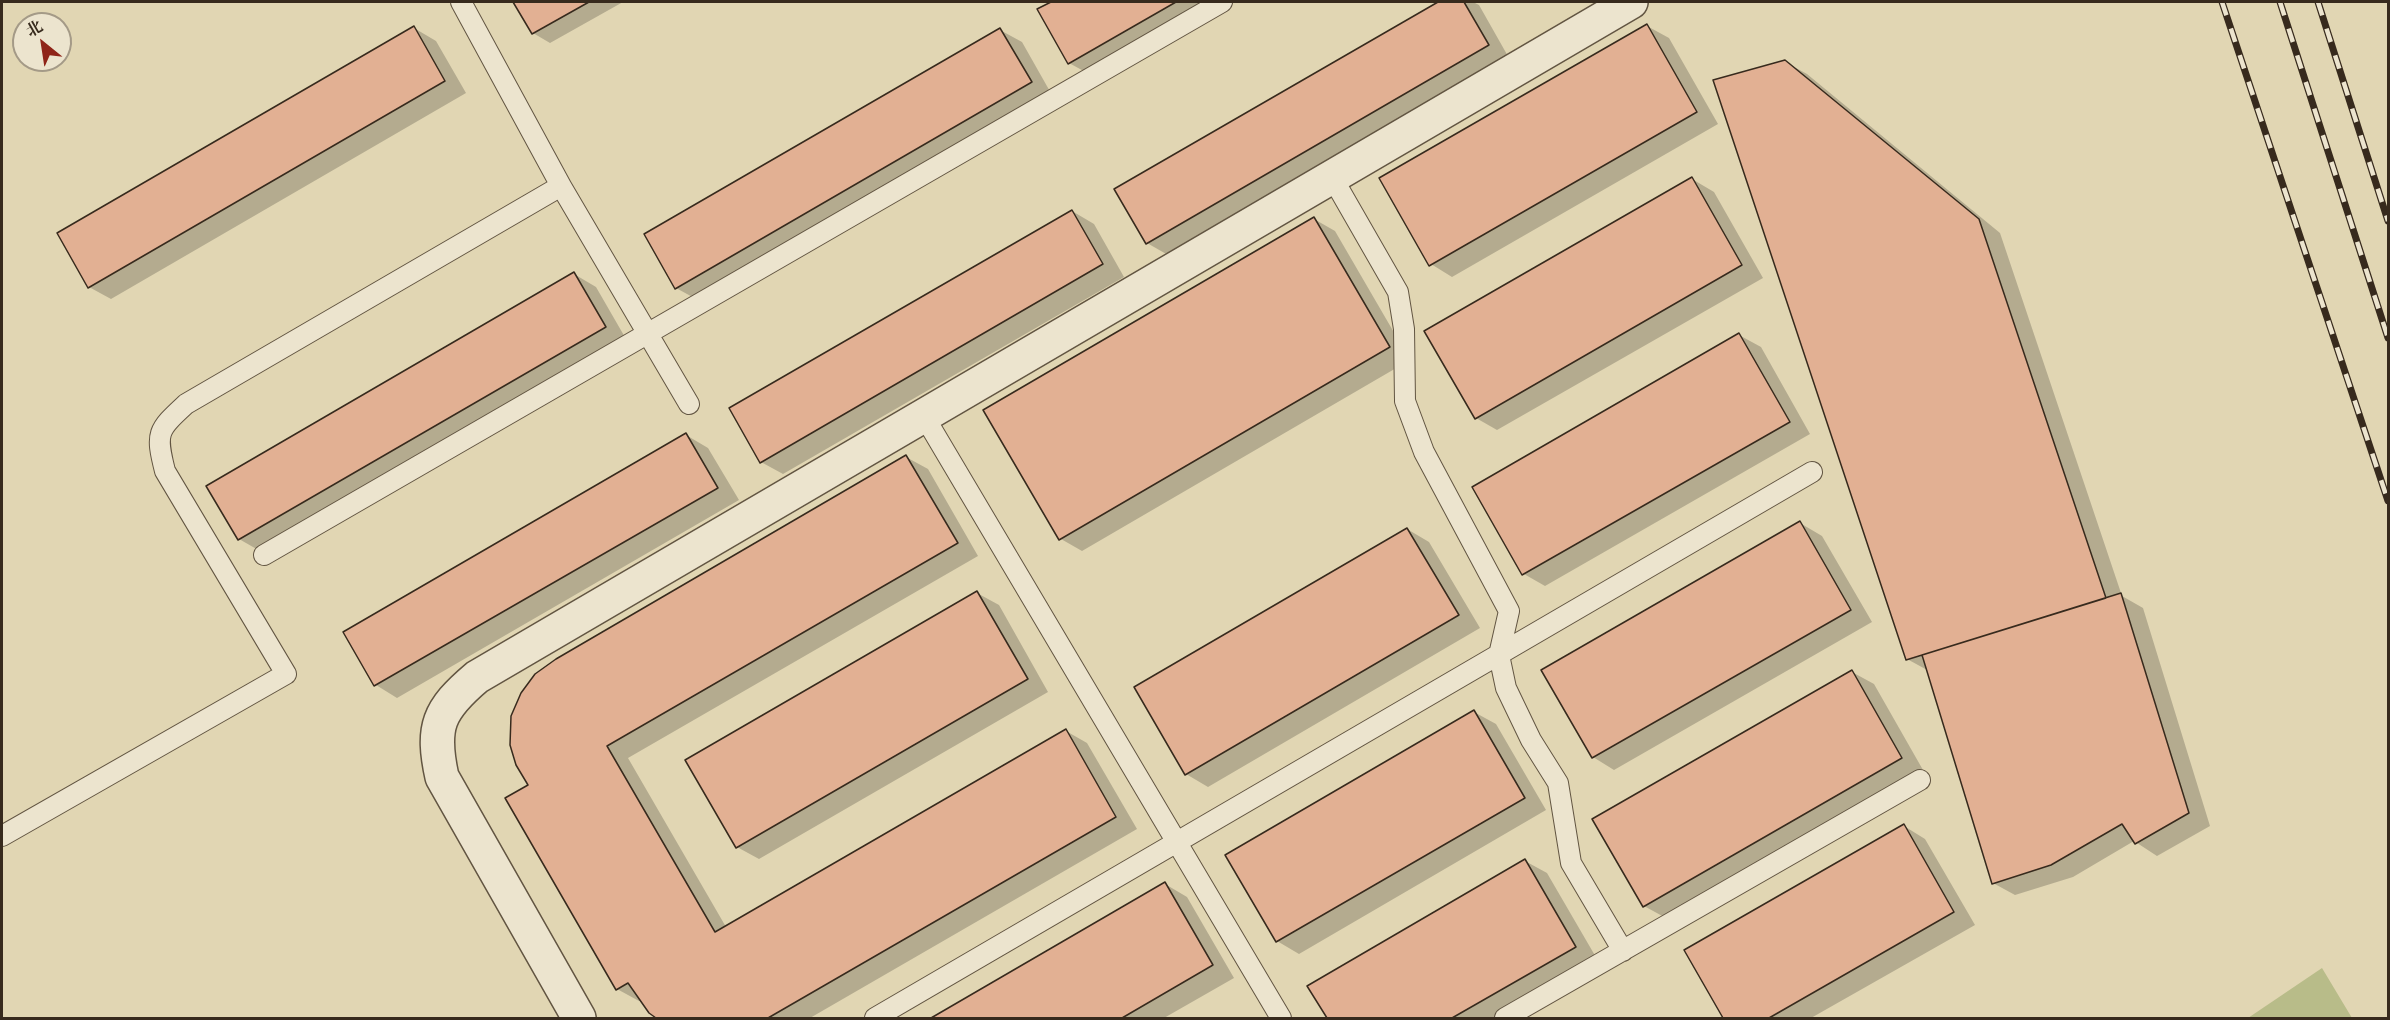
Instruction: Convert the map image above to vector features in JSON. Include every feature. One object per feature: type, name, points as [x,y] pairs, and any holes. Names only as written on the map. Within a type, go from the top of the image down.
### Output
[{"type":"street","points":[[579,1018],[442,777],[436,754],[438,722],[456,695],[477,677],[1631,2]]},
{"type":"lane","points":[[461,2],[561,186],[689,404]]},
{"type":"lane","points":[[264,555],[1222,2]]},
{"type":"lane","points":[[1332,177],[1398,292],[1404,329],[1405,401],[1424,452],[1509,611],[1499,655],[1506,688],[1531,740],[1558,783],[1571,862],[1623,951]]},
{"type":"lane","points":[[2,836],[286,674],[165,471],[159,447],[162,427],[186,404],[561,186]]},
{"type":"lane","points":[[924,416],[1281,1018]]},
{"type":"lane","points":[[875,1018],[1812,472]]},
{"type":"lane","points":[[1505,1018],[1920,780]]},
{"type":"green space","points":[[2322,968],[2352,1018],[2248,1018]]},
{"type":"building","points":[[513,2],[589,2],[532,34]]},
{"type":"building","points":[[1051,2],[1176,2],[1068,64],[1037,9]]},
{"type":"building","points":[[1438,2],[1464,2],[1489,45],[1146,244],[1114,189]]},
{"type":"building","points":[[1647,24],[1697,112],[1429,266],[1379,178]]},
{"type":"building","points":[[414,26],[445,81],[88,288],[57,233]]},
{"type":"building","points":[[1000,28],[1032,82],[675,289],[644,234]]},
{"type":"building","points":[[1785,60],[1979,219],[2106,598],[1906,660],[1713,80]]},
{"type":"building","points":[[1692,177],[1742,265],[1475,419],[1424,331]]},
{"type":"building","points":[[1072,210],[1103,264],[760,463],[729,408]]},
{"type":"building","points":[[1314,217],[1390,347],[1059,540],[983,410]]},
{"type":"building","points":[[574,272],[606,327],[238,540],[206,486]]},
{"type":"building","points":[[1739,333],[1790,422],[1522,575],[1472,487]]},
{"type":"building","points":[[686,433],[718,488],[374,686],[343,632]]},
{"type":"building","points":[[906,455],[958,543],[607,746],[715,932],[1066,729],[1116,817],[768,1018],[656,1018],[649,1013],[628,983],[616,990],[505,798],[528,785],[516,765],[510,745],[511,716],[521,693],[535,674],[556,659]]},
{"type":"building","points":[[1800,521],[1851,610],[1592,758],[1541,670]]},
{"type":"building","points":[[1407,528],[1459,615],[1185,775],[1134,687]]},
{"type":"building","points":[[977,591],[1028,679],[736,848],[685,760]]},
{"type":"building","points":[[2121,593],[2189,813],[2135,844],[2122,824],[2051,865],[1992,884],[1922,655]]},
{"type":"building","points":[[1852,670],[1902,758],[1643,907],[1592,819]]},
{"type":"building","points":[[1474,710],[1525,798],[1276,942],[1225,855]]},
{"type":"building","points":[[1904,824],[1954,912],[1769,1018],[1723,1018],[1684,950]]},
{"type":"building","points":[[1525,859],[1576,947],[1452,1018],[1327,1018],[1307,986]]},
{"type":"building","points":[[1165,882],[1213,965],[1122,1018],[931,1018]]},
{"type":"railway","points":[[2222,2],[2388,501]]},
{"type":"railway","points":[[2280,2],[2388,338]]},
{"type":"railway","points":[[2318,2],[2388,221]]}]
